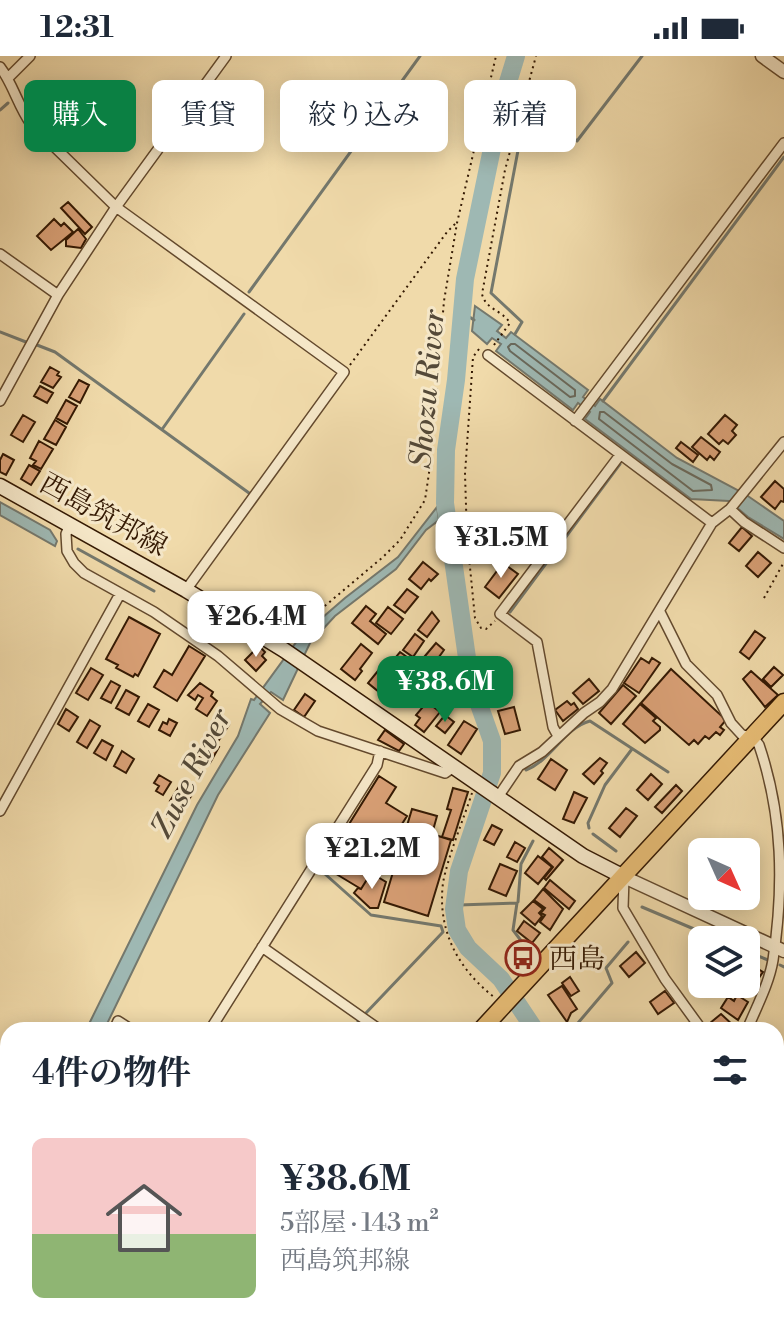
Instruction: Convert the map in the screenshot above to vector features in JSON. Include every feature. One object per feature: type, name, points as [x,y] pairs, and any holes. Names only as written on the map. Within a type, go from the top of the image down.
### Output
[{"type":"highway","points":[[488,1022],[784,702]]},
{"type":"main road","name":"西島筑邦線","points":[[0,486],[186,590],[281,648],[583,856],[624,877]]},
{"type":"street","points":[[8,78],[30,56]]},
{"type":"street","points":[[0,401],[58,295],[116,207],[226,56]]},
{"type":"street","points":[[765,57],[784,72]]},
{"type":"street","points":[[0,67],[8,78],[20,109],[31,124],[116,207],[344,372],[186,590]]},
{"type":"street","points":[[575,421],[784,143]]},
{"type":"street","points":[[0,254],[58,295]]},
{"type":"street","points":[[488,355],[712,523]]},
{"type":"street","points":[[498,797],[519,766],[542,752],[612,689],[712,523],[731,507],[784,442]]},
{"type":"street","points":[[558,736],[553,727],[537,642],[500,614],[620,455]]},
{"type":"street","points":[[731,507],[744,522],[784,548]]},
{"type":"street","points":[[70,524],[66,542],[74,563],[84,573],[154,612],[218,656],[267,699],[318,731],[445,773],[455,766]]},
{"type":"street","points":[[0,811],[120,594]]},
{"type":"street","points":[[660,612],[686,664],[717,695],[731,723],[742,735],[753,737],[764,759],[777,807],[783,857],[779,949],[750,1022]]},
{"type":"street","points":[[215,1022],[377,765],[380,751]]},
{"type":"street","points":[[696,1022],[665,979],[623,908],[624,877],[779,949]]},
{"type":"street","points":[[262,947],[369,1022]]},
{"type":"path","points":[[281,648],[400,540],[425,500],[444,301],[457,223],[496,56]]},
{"type":"path","points":[[496,342],[510,323],[489,307],[482,294],[505,170],[536,56]]},
{"type":"path","points":[[344,372],[447,232],[457,223]]},
{"type":"path","points":[[488,355],[477,349],[473,357],[465,474],[467,537],[478,625],[486,629],[500,614]]},
{"type":"path","points":[[764,598],[784,562]]},
{"type":"path","points":[[476,781],[443,883],[445,921],[449,943],[463,968],[504,1005]]},
{"type":"water","points":[[475,306],[502,325],[497,331],[506,338],[511,332],[588,390],[583,397],[595,406],[600,399],[677,458],[745,494],[784,521],[784,539],[729,501],[691,499],[585,419],[590,412],[578,403],[573,410],[496,351],[501,344],[492,338],[487,344],[472,331]]},
{"type":"water","points":[[0,502],[50,530],[57,541],[55,546],[0,515]]},
{"type":"water","points":[[437,507],[439,520],[426,530],[396,569],[335,616],[310,643],[283,700],[271,692],[260,704],[270,713],[218,795],[108,1022],[90,1022],[197,805],[238,736],[251,699],[254,700],[300,637],[398,557]]},
{"type":"building","points":[[68,202],[92,227],[85,234],[61,208]]},
{"type":"building","points":[[54,219],[73,232],[51,250],[37,236]]},
{"type":"building","points":[[78,229],[86,239],[81,248],[66,246],[66,240]]},
{"type":"building","points":[[50,367],[61,377],[53,388],[41,382]]},
{"type":"building","points":[[79,380],[89,385],[80,403],[69,397]]},
{"type":"building","points":[[40,386],[53,393],[47,403],[34,396]]},
{"type":"building","points":[[66,400],[77,406],[67,424],[56,418]]},
{"type":"building","points":[[23,415],[35,422],[23,442],[11,435]]},
{"type":"building","points":[[725,415],[737,425],[732,431],[736,435],[728,444],[723,440],[719,444],[708,434]]},
{"type":"building","points":[[55,420],[66,427],[56,445],[44,439]]},
{"type":"building","points":[[701,437],[720,452],[714,460],[710,456],[707,460],[692,447]]},
{"type":"building","points":[[39,441],[53,449],[41,469],[33,465],[36,461],[30,458]]},
{"type":"building","points":[[681,442],[698,455],[693,462],[676,448]]},
{"type":"building","points":[[3,454],[14,460],[6,475],[0,472]]},
{"type":"building","points":[[29,465],[40,471],[31,485],[21,479]]},
{"type":"building","points":[[775,481],[784,489],[784,502],[781,501],[775,509],[761,497]]},
{"type":"building","points":[[742,527],[752,536],[739,551],[729,543]]},
{"type":"building","points":[[508,542],[525,556],[521,561],[518,559],[516,562],[501,550]]},
{"type":"building","points":[[758,552],[771,563],[758,577],[746,566]]},
{"type":"building","points":[[423,562],[438,574],[421,589],[409,579]]},
{"type":"building","points":[[503,563],[518,574],[499,598],[485,587]]},
{"type":"building","points":[[407,589],[418,597],[405,613],[394,605]]},
{"type":"building","points":[[366,606],[376,614],[370,621],[386,634],[378,644],[352,623]]},
{"type":"building","points":[[388,607],[403,619],[391,634],[376,623]]},
{"type":"building","points":[[432,612],[439,621],[427,637],[418,630]]},
{"type":"building","points":[[129,617],[160,634],[138,676],[135,674],[133,677],[106,659]]},
{"type":"building","points":[[755,631],[765,638],[749,659],[740,652]]},
{"type":"building","points":[[415,634],[424,641],[413,657],[403,650]]},
{"type":"building","points":[[436,643],[444,650],[437,666],[425,656]]},
{"type":"building","points":[[361,644],[372,653],[355,680],[341,669]]},
{"type":"building","points":[[189,646],[205,656],[177,701],[154,687],[164,670],[172,675]]},
{"type":"building","points":[[259,646],[265,652],[262,656],[266,660],[256,671],[245,660]]},
{"type":"building","points":[[400,652],[411,660],[402,671],[391,663]]},
{"type":"building","points":[[641,658],[649,663],[652,658],[660,663],[639,693],[624,683]]},
{"type":"building","points":[[382,666],[398,679],[384,696],[368,683]]},
{"type":"building","points":[[418,667],[428,675],[419,686],[409,677]]},
{"type":"building","points":[[774,667],[783,675],[771,687],[763,679]]},
{"type":"building","points":[[91,668],[103,675],[88,700],[76,693]]},
{"type":"building","points":[[671,669],[726,720],[720,727],[724,730],[720,735],[716,732],[709,739],[705,736],[698,744],[694,740],[689,745],[641,703]]},
{"type":"building","points":[[751,671],[778,695],[765,707],[743,679]]},
{"type":"building","points":[[447,679],[457,687],[443,703],[434,695]]},
{"type":"building","points":[[589,679],[599,691],[583,704],[573,693]]},
{"type":"building","points":[[111,681],[120,686],[111,703],[101,698]]},
{"type":"building","points":[[200,683],[213,692],[211,696],[217,701],[207,716],[196,709],[203,698],[198,695],[195,700],[188,695]]},
{"type":"building","points":[[623,685],[636,696],[611,724],[599,713]]},
{"type":"building","points":[[126,690],[139,697],[129,715],[116,708]]},
{"type":"building","points":[[305,694],[315,701],[304,717],[294,710]]},
{"type":"building","points":[[567,701],[571,705],[574,703],[578,709],[563,721],[555,710]]},
{"type":"building","points":[[427,702],[440,712],[424,732],[415,725],[420,718],[416,715]]},
{"type":"building","points":[[148,704],[159,710],[149,727],[138,721]]},
{"type":"building","points":[[640,704],[656,718],[653,721],[660,727],[645,743],[623,724]]},
{"type":"building","points":[[514,707],[520,730],[505,734],[498,711]]},
{"type":"building","points":[[66,709],[78,717],[69,731],[58,724]]},
{"type":"building","points":[[445,715],[454,722],[445,733],[436,726]]},
{"type":"building","points":[[217,718],[229,725],[219,740],[208,733]]},
{"type":"building","points":[[169,719],[177,723],[170,736],[159,730],[163,722],[167,724]]},
{"type":"building","points":[[90,720],[100,726],[87,748],[77,742]]},
{"type":"building","points":[[464,721],[477,729],[461,754],[448,745]]},
{"type":"building","points":[[385,730],[404,744],[399,751],[378,740]]},
{"type":"building","points":[[102,740],[113,746],[106,760],[94,753]]},
{"type":"building","points":[[206,740],[219,747],[210,763],[196,755]]},
{"type":"building","points":[[122,751],[134,759],[126,773],[114,766]]},
{"type":"building","points":[[600,758],[607,763],[594,784],[583,774]]},
{"type":"building","points":[[551,759],[567,770],[555,790],[538,779]]},
{"type":"building","points":[[651,774],[662,784],[648,800],[637,790]]},
{"type":"building","points":[[159,775],[171,782],[163,795],[156,791],[159,786],[154,783]]},
{"type":"building","points":[[379,776],[396,787],[386,803],[407,816],[361,889],[323,866]]},
{"type":"building","points":[[180,785],[193,793],[183,809],[170,801]]},
{"type":"building","points":[[676,785],[682,791],[662,813],[655,807]]},
{"type":"building","points":[[453,788],[468,792],[453,840],[442,837],[451,810],[447,809]]},
{"type":"building","points":[[574,792],[587,798],[574,823],[563,819]]},
{"type":"building","points":[[626,808],[637,816],[620,837],[609,828]]},
{"type":"building","points":[[412,809],[437,816],[432,834],[451,840],[428,916],[384,902]]},
{"type":"building","points":[[492,825],[502,830],[494,845],[484,840]]},
{"type":"building","points":[[515,842],[525,848],[517,862],[507,857]]},
{"type":"building","points":[[549,848],[563,860],[546,880],[544,878],[553,867],[542,857]]},
{"type":"building","points":[[538,856],[552,867],[538,884],[525,873]]},
{"type":"building","points":[[500,864],[517,871],[506,896],[489,889]]},
{"type":"building","points":[[371,873],[386,882],[378,908],[370,908],[354,893],[361,889]]},
{"type":"building","points":[[550,880],[575,901],[569,909],[544,888]]},
{"type":"building","points":[[543,889],[563,909],[550,930],[540,922],[545,908],[534,900]]},
{"type":"building","points":[[533,901],[543,909],[535,925],[521,913]]},
{"type":"building","points":[[524,921],[540,933],[532,943],[517,931]]},
{"type":"building","points":[[636,952],[645,963],[629,977],[620,966]]},
{"type":"building","points":[[570,977],[579,991],[571,996],[562,983]]},
{"type":"building","points":[[562,986],[577,1009],[567,1022],[548,995]]},
{"type":"building","points":[[665,991],[674,1003],[658,1014],[650,1002]]},
{"type":"building","points":[[727,998],[734,1001],[742,998],[748,1002],[738,1020],[721,1008]]},
{"type":"building","points":[[721,1014],[730,1022],[711,1022]]},
{"type":"waterway","points":[[249,292],[420,56]]},
{"type":"waterway","name":"Shozu River","points":[[516,56],[501,105],[465,279],[446,450],[445,503],[470,679],[492,741],[492,773],[459,871],[454,909],[457,930],[468,948],[501,979],[530,1022]]},
{"type":"waterway","points":[[515,334],[522,322],[491,293],[527,103],[577,141],[642,56]]},
{"type":"waterway","points":[[0,110],[8,103]]},
{"type":"waterway","points":[[603,401],[784,157]]},
{"type":"waterway","points":[[462,312],[474,320]]},
{"type":"waterway","points":[[163,428],[244,314]]},
{"type":"waterway","points":[[0,332],[26,342]]},
{"type":"waterway","points":[[37,345],[55,352],[249,493]]},
{"type":"waterway","points":[[510,612],[620,464]]},
{"type":"waterway","points":[[78,549],[154,591]]},
{"type":"waterway","points":[[526,770],[543,759],[573,730],[590,721],[668,772]]},
{"type":"waterway","points":[[589,828],[588,823],[605,785],[632,749]]},
{"type":"waterway","points":[[593,834],[616,851]]},
{"type":"waterway","points":[[518,902],[521,864],[533,841]]},
{"type":"waterway","points":[[316,866],[371,915],[441,926],[443,932],[365,1014]]},
{"type":"waterway","points":[[454,909],[459,905],[517,903],[513,930],[528,950]]},
{"type":"waterway","points":[[642,907],[688,926]]},
{"type":"waterway","points":[[579,1022],[612,983],[606,968],[628,942]]},
{"type":"waterway","points":[[760,957],[768,960]]},
{"type":"waterway","points":[[780,965],[784,967]]},
{"type":"place","name":"西島","points":[[523,958]]},
{"type":"water label","name":"Zuse River","points":[[191,773]]}]
